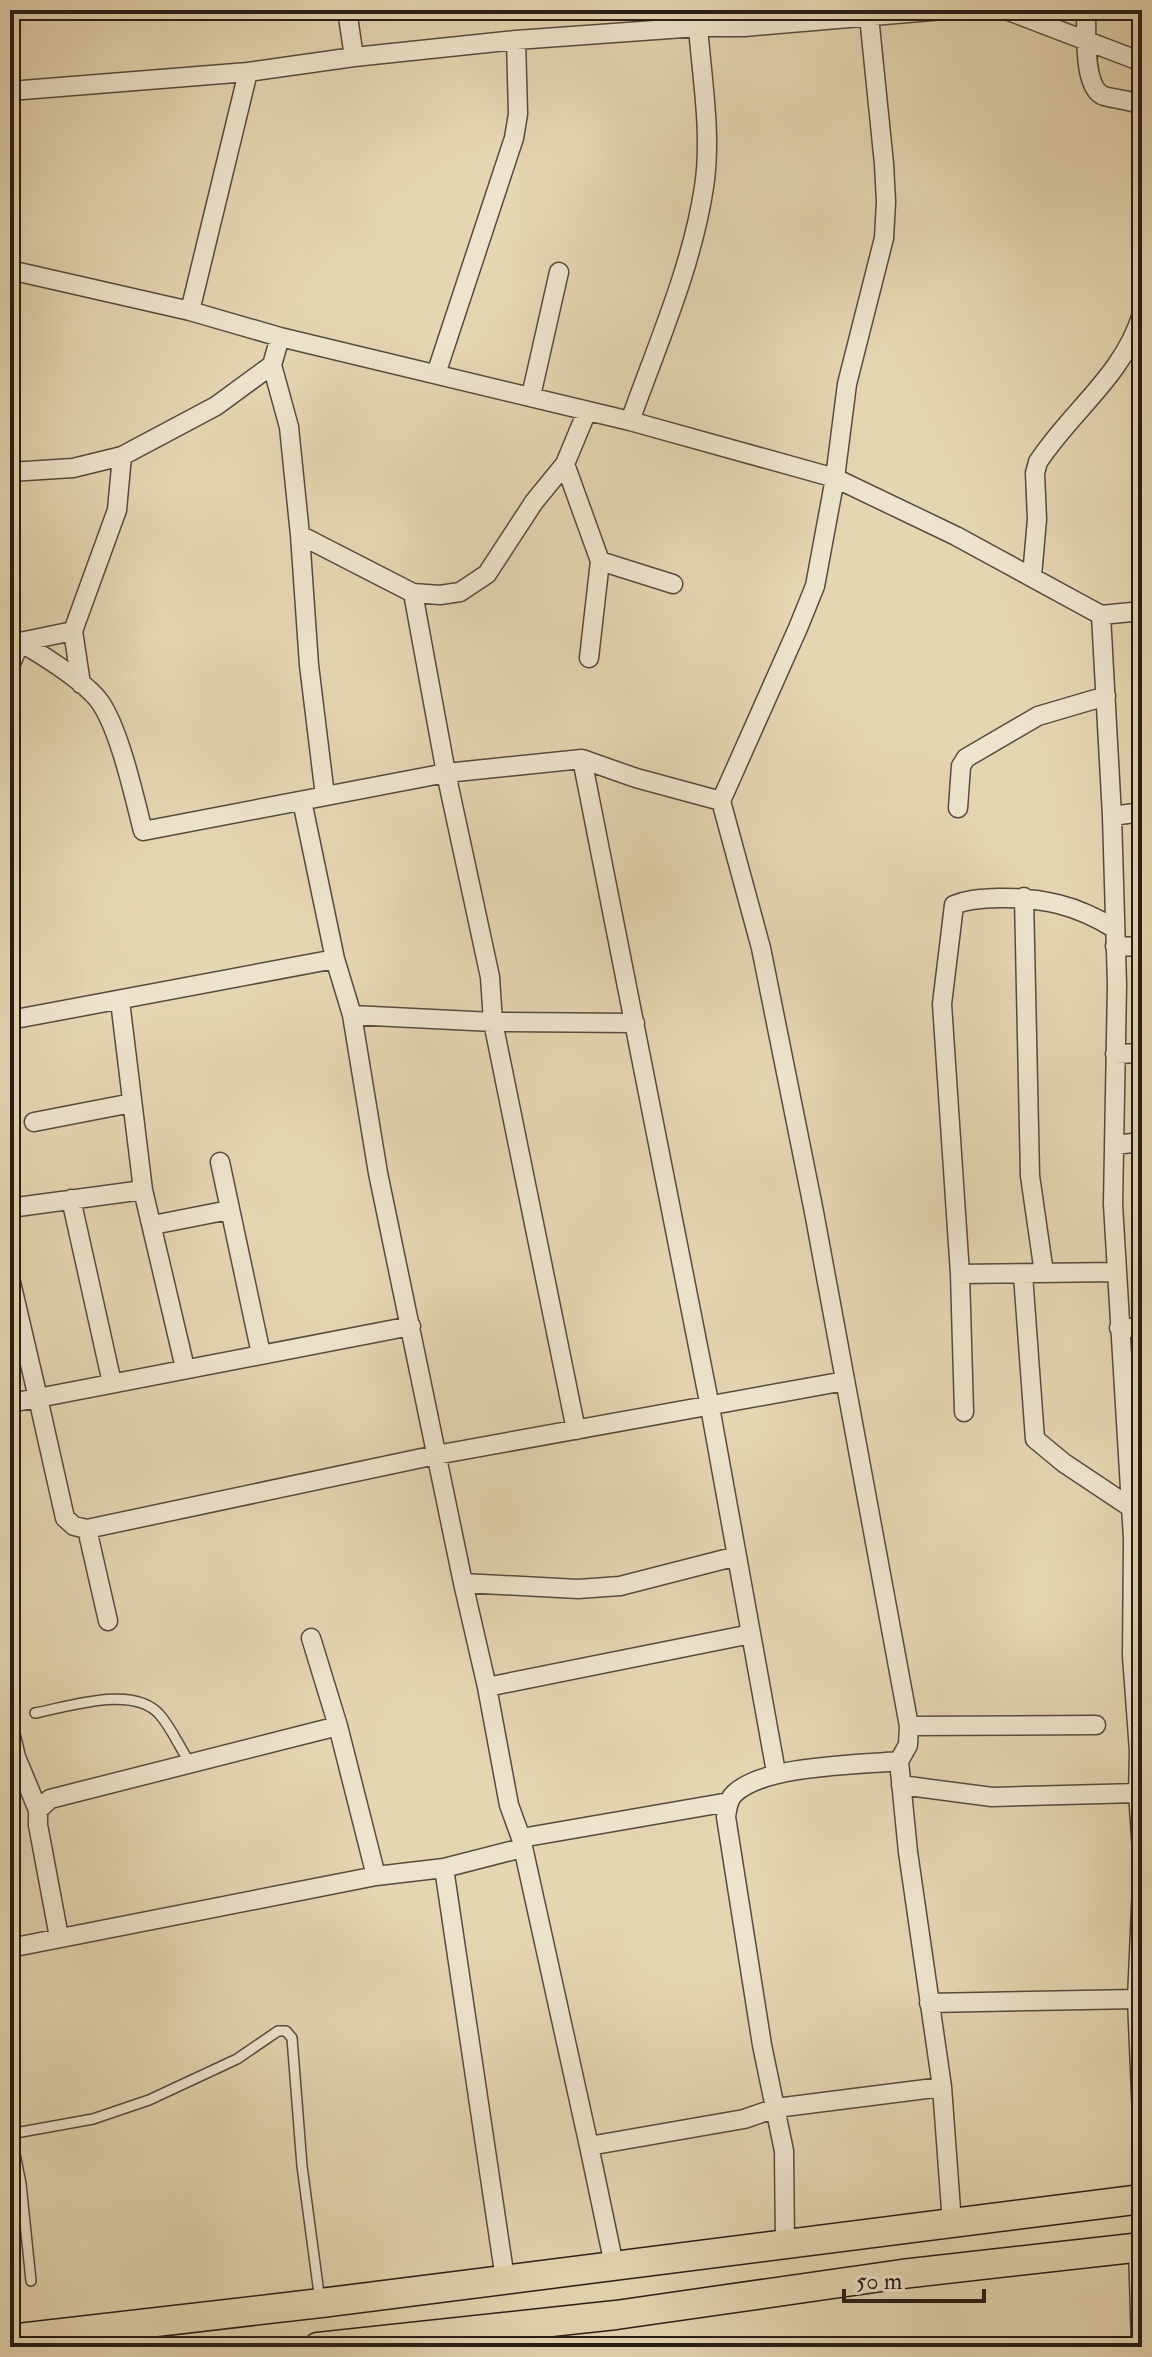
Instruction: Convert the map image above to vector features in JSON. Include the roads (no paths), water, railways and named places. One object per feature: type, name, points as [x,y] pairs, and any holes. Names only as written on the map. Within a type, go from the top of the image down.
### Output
[{"type":"main road","points":[[10,2339],[321,2303],[1142,2199]]},
{"type":"main road","points":[[318,2347],[442,2340],[902,2274],[1140,2247]]},
{"type":"street","points":[[347,10],[354,57]]},
{"type":"street","points":[[10,91],[248,72],[354,57],[516,40],[698,27],[743,19],[869,16],[943,10]]},
{"type":"street","points":[[1006,10],[1142,62]]},
{"type":"street","points":[[1086,10],[1088,72],[1094,88],[1105,96],[1142,106]]},
{"type":"street","points":[[869,16],[884,164],[884,238],[847,384],[835,478],[815,586],[721,801],[761,948],[909,1726],[908,1745],[899,1761],[901,1785],[942,2087],[952,2223]]},
{"type":"street","points":[[630,421],[691,249],[705,185],[706,146],[698,27]]},
{"type":"street","points":[[436,374],[514,138],[518,114],[516,40]]},
{"type":"street","points":[[190,311],[248,72]]},
{"type":"street","points":[[10,270],[190,311],[280,337],[531,396],[835,478],[935,526],[1101,615],[1142,611]]},
{"type":"street","points":[[531,396],[559,272]]},
{"type":"street","points":[[1032,576],[1037,519],[1035,473],[1038,462],[1102,386],[1134,339],[1142,314]]},
{"type":"street","points":[[280,337],[272,365],[289,427],[309,665],[325,796]]},
{"type":"street","points":[[1134,339],[1142,360]]},
{"type":"street","points":[[10,472],[73,468],[122,456],[216,406],[272,365]]},
{"type":"street","points":[[300,535],[413,593],[440,595],[460,592],[487,574],[534,502],[565,464],[587,411]]},
{"type":"street","points":[[81,684],[73,631],[117,510],[122,456]]},
{"type":"street","points":[[565,464],[600,561],[589,658]]},
{"type":"street","points":[[600,561],[673,584]]},
{"type":"street","points":[[413,593],[446,773],[490,977],[493,1022],[576,1430]]},
{"type":"street","points":[[1101,615],[1115,937],[1113,1204],[1130,1507],[1137,1538],[1132,1656],[1142,1850]]},
{"type":"street","points":[[15,639],[73,631]]},
{"type":"street","points":[[15,639],[81,684],[103,706],[124,759],[143,831],[446,773],[582,759],[636,778],[721,801]]},
{"type":"street","points":[[10,666],[15,639]]},
{"type":"street","points":[[958,808],[961,766],[966,758],[1038,716],[1106,696]]},
{"type":"street","points":[[582,759],[710,1407],[776,1772]]},
{"type":"street","points":[[302,801],[335,959],[352,1015],[378,1173],[487,1687],[509,1805],[522,1843],[614,2265]]},
{"type":"street","points":[[1112,816],[1142,812]]},
{"type":"street","points":[[1024,897],[1030,1176],[1044,1273]]},
{"type":"street","points":[[964,1412],[960,1274],[942,1004],[954,905],[969,899],[1024,897],[1062,903],[1091,914],[1115,937],[1142,947]]},
{"type":"street","points":[[10,1020],[335,959]]},
{"type":"street","points":[[120,1001],[143,1190],[185,1368]]},
{"type":"street","points":[[352,1015],[493,1022],[635,1023]]},
{"type":"street","points":[[1115,1054],[1142,1053]]},
{"type":"street","points":[[34,1122],[132,1103]]},
{"type":"street","points":[[1114,1145],[1142,1142]]},
{"type":"street","points":[[220,1162],[261,1354]]},
{"type":"street","points":[[10,1208],[143,1190]]},
{"type":"street","points":[[71,1199],[112,1383]]},
{"type":"street","points":[[153,1225],[229,1210]]},
{"type":"street","points":[[960,1274],[1116,1272]]},
{"type":"street","points":[[1023,1275],[1035,1439],[1064,1463],[1130,1507]]},
{"type":"street","points":[[10,1278],[65,1518],[74,1526],[87,1529],[436,1455],[845,1381]]},
{"type":"street","points":[[10,1403],[411,1326]]},
{"type":"street","points":[[1119,1328],[1142,1328]]},
{"type":"street","points":[[87,1529],[108,1621]]},
{"type":"street","points":[[463,1583],[578,1589],[620,1586],[737,1556]]},
{"type":"street","points":[[487,1687],[751,1634]]},
{"type":"street","points":[[311,1638],[338,1726],[376,1876]]},
{"type":"street","points":[[909,1726],[1096,1725]]},
{"type":"street","points":[[38,1810],[50,1799],[338,1726]]},
{"type":"street","points":[[10,1732],[16,1757],[38,1810],[38,1825],[59,1937]]},
{"type":"street","points":[[785,2244],[784,2151],[762,2045],[726,1817],[729,1802],[735,1792],[776,1772],[899,1761]]},
{"type":"street","points":[[901,1785],[992,1797],[1138,1793]]},
{"type":"street","points":[[10,1948],[376,1876],[444,1868],[522,1843],[729,1802]]},
{"type":"street","points":[[444,1868],[505,2279]]},
{"type":"street","points":[[1142,1886],[1139,2011],[1142,2117]]},
{"type":"street","points":[[929,2003],[1139,2011]]},
{"type":"street","points":[[589,2146],[744,2119],[776,2108],[942,2087]]},
{"type":"street","points":[[1140,2247],[1141,2347]]},
{"type":"lane","points":[[35,1713],[107,1699],[138,1701],[159,1713],[190,1763]]},
{"type":"lane","points":[[31,2281],[21,2184],[10,2134],[93,2119],[149,2100],[237,2059],[278,2031],[286,2031],[292,2038],[302,2166],[321,2303]]}]
